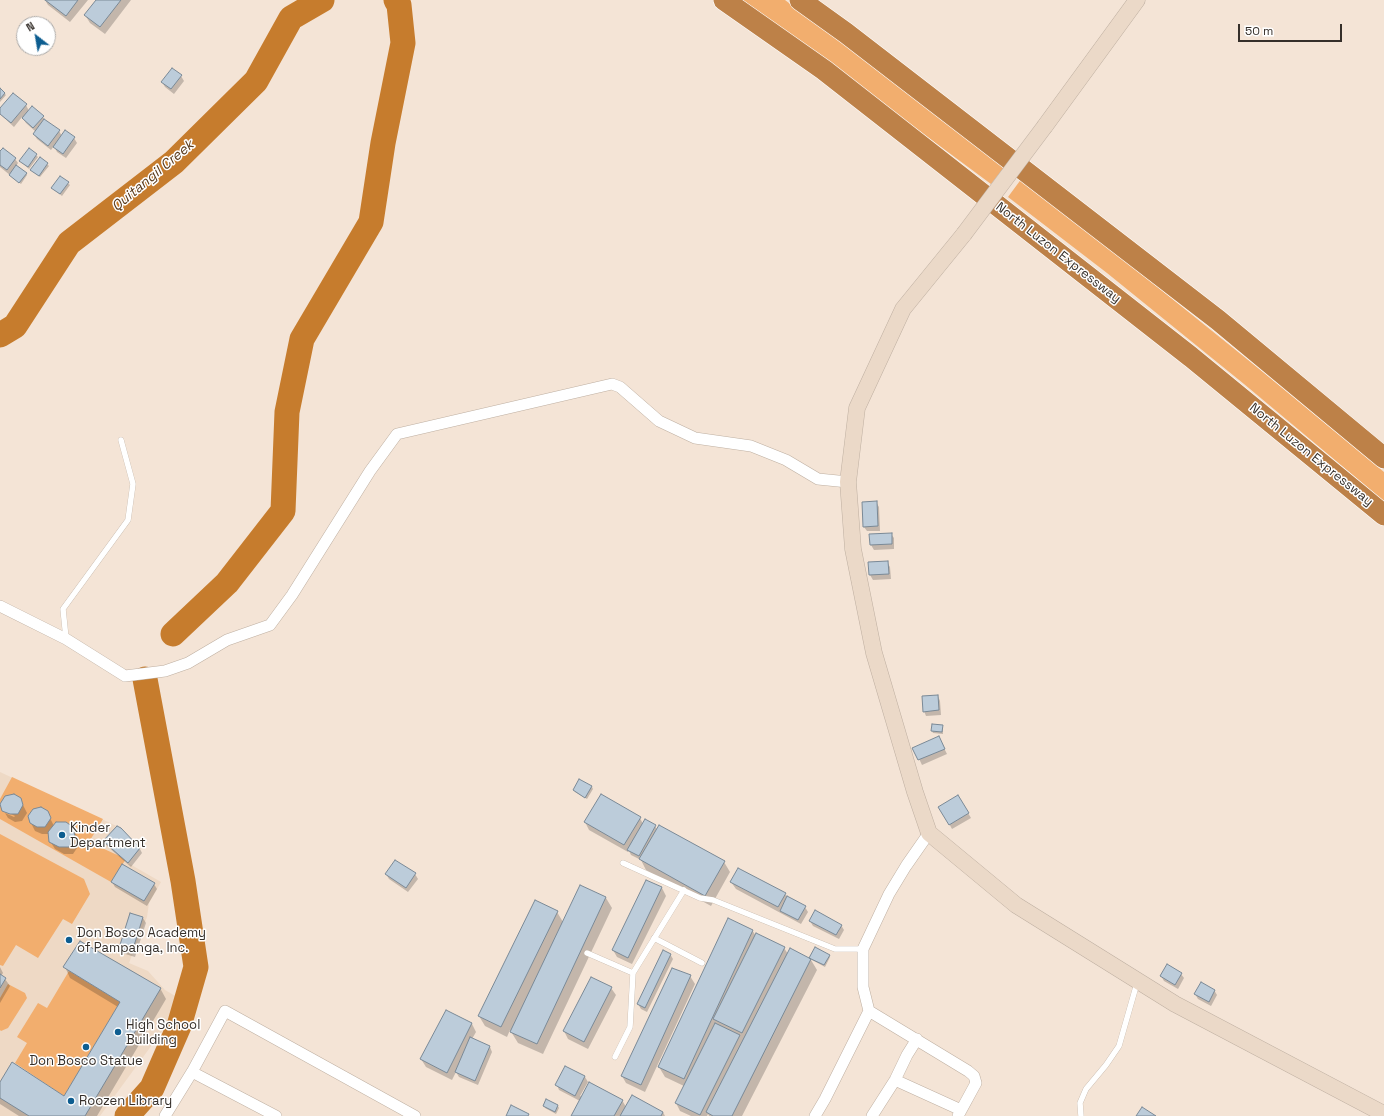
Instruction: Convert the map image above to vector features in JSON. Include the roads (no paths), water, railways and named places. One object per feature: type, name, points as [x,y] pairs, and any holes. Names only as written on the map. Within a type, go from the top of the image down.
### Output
[{"type":"highway","name":"North Luzon Expressway","points":[[724,0],[830,75],[1191,357],[1384,515]]},
{"type":"highway","points":[[800,0],[852,38],[1218,320],[1384,458]]},
{"type":"street","points":[[1137,0],[964,234],[903,308],[858,408],[848,482],[853,549],[874,653],[915,792],[929,833],[1016,904],[1175,1004],[1384,1114]]},
{"type":"street","points":[[0,606],[66,639],[124,676],[165,671],[188,663],[227,640],[270,625],[292,595],[370,471],[397,434],[612,384],[620,387],[659,420],[695,438],[751,446],[786,460],[818,479],[848,482]]},
{"type":"street","points":[[815,1116],[869,1011],[863,986],[863,949],[889,894],[929,833]]},
{"type":"street","points":[[165,1116],[192,1072],[225,1011],[414,1116]]},
{"type":"street","points":[[869,1011],[968,1071],[974,1076],[976,1083],[959,1113],[895,1080]]},
{"type":"street","points":[[872,1116],[895,1080],[916,1039]]},
{"type":"street","points":[[192,1072],[276,1116]]},
{"type":"lane","points":[[66,639],[64,609],[128,520],[133,484],[121,440]]},
{"type":"lane","points":[[623,863],[700,898],[713,900],[835,948],[863,949]]},
{"type":"lane","points":[[615,1057],[630,1027],[634,973],[684,890]]},
{"type":"lane","points":[[654,938],[702,962]]},
{"type":"lane","points":[[587,954],[634,973]]},
{"type":"lane","points":[[1081,1116],[1080,1103],[1086,1090],[1119,1046],[1138,981]]},
{"type":"waterway","name":"Quitangil Creek","points":[[0,335],[15,326],[69,243],[174,162],[256,81],[291,18],[322,0]]},
{"type":"waterway","points":[[173,634],[227,583],[283,511],[287,412],[302,339],[371,222],[383,143],[403,43],[399,5],[396,0]]},
{"type":"waterway","points":[[127,1116],[152,1088],[179,1026],[196,967],[183,881],[145,679]]},
{"type":"place","name":"Kinder Department","points":[[62,835]]},
{"type":"place","name":"Don Bosco Academy of Pampanga, Inc.","points":[[69,940]]},
{"type":"place","name":"High School Building","points":[[118,1032]]},
{"type":"place","name":"Don Bosco Statue","points":[[86,1047]]},
{"type":"place","name":"Roozen Library","points":[[71,1101]]}]
